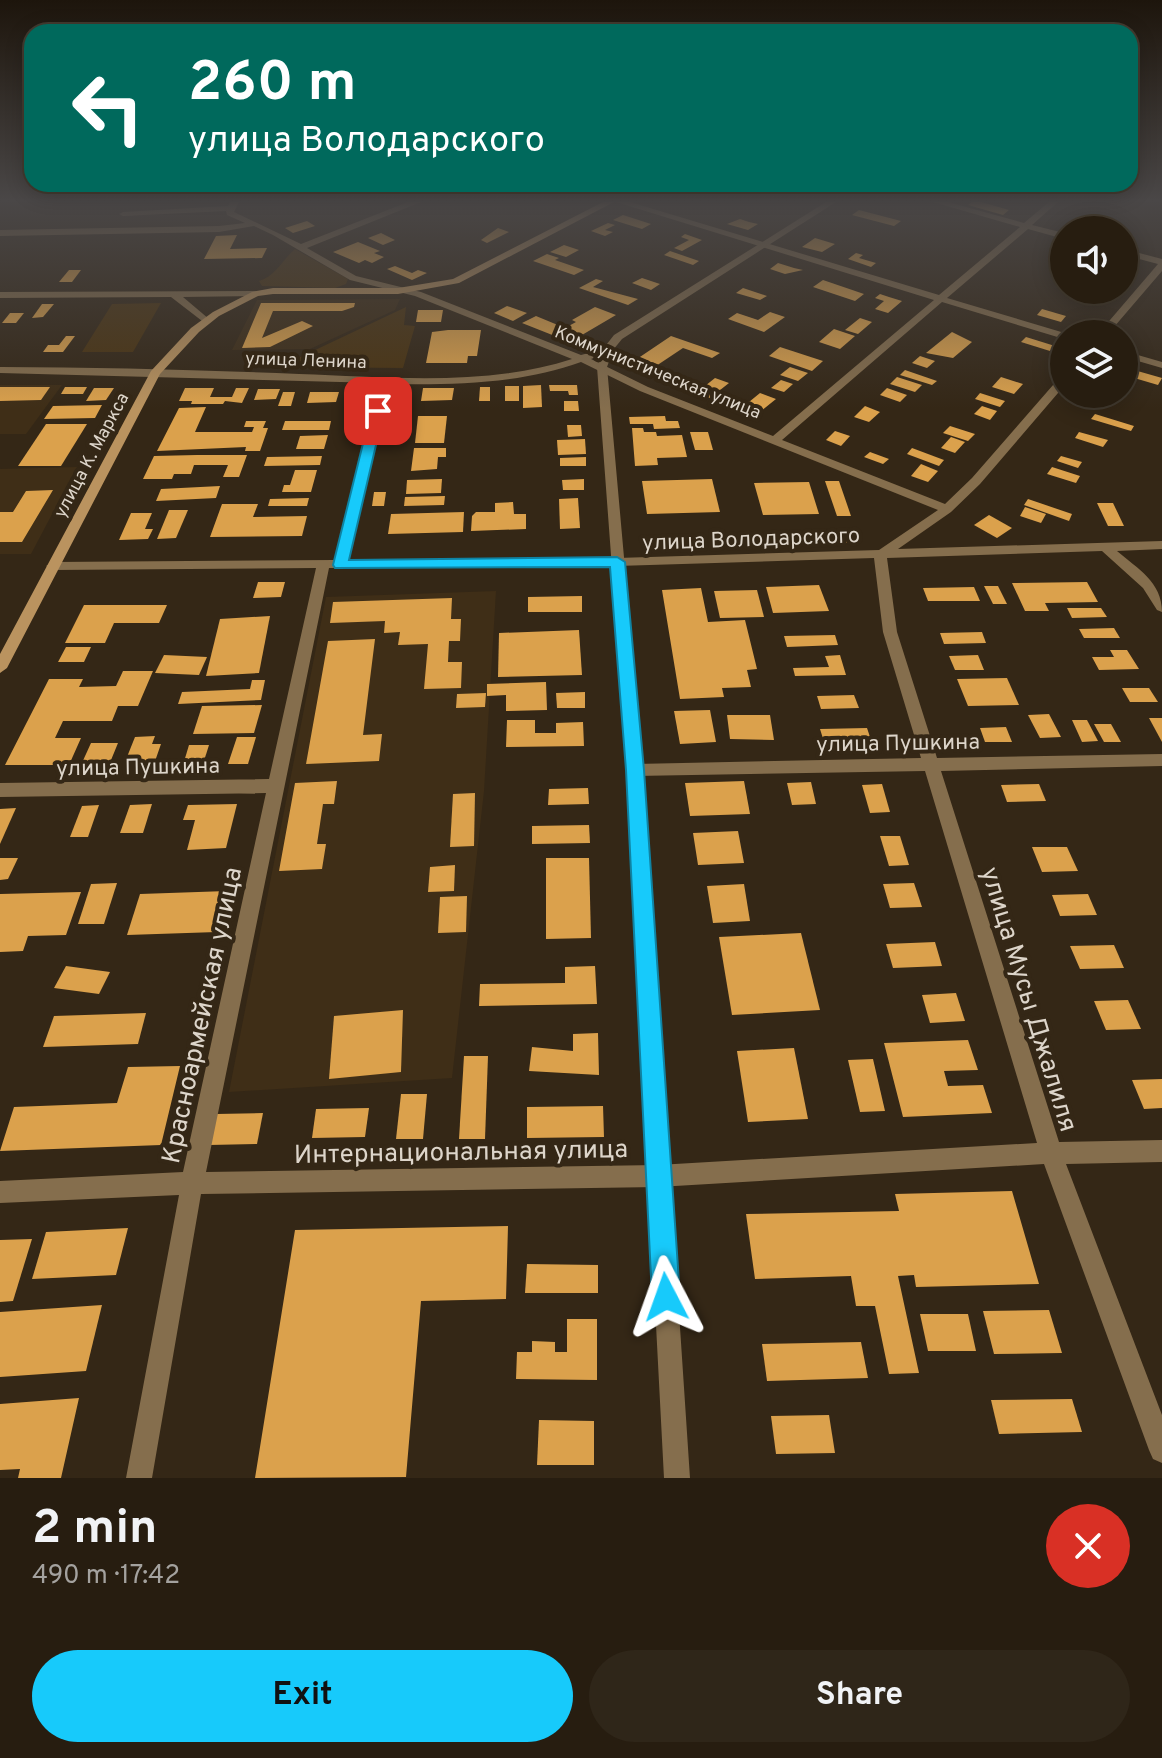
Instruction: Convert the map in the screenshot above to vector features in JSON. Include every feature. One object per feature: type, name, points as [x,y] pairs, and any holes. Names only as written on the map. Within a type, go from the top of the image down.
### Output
[{"type":"main road","points":[[255,294],[398,291],[456,281],[476,271]]},
{"type":"main road","name":"улица К. Маркса","points":[[0,668],[155,373],[206,321],[235,302],[255,294]]},
{"type":"street","name":"Коммунистическая улица","points":[[341,271],[353,278],[418,294],[584,359],[644,389],[947,509]]},
{"type":"street","name":"улица Ленина","points":[[0,370],[385,380],[514,376],[584,359],[608,349],[618,337],[725,271]]},
{"type":"street","points":[[847,271],[1050,332]]},
{"type":"street","points":[[776,439],[975,271]]},
{"type":"street","points":[[1115,320],[1156,271]]},
{"type":"street","points":[[173,294],[206,321]]},
{"type":"street","points":[[0,295],[255,294]]},
{"type":"street","points":[[608,349],[602,367],[635,770],[677,1478]]},
{"type":"street","points":[[1138,358],[1162,365]]},
{"type":"street","name":"Красноармейская улица","points":[[139,1478],[192,1183],[277,786],[331,565],[385,380]]},
{"type":"street","points":[[880,555],[947,509],[976,481],[1050,395]]},
{"type":"street","name":"улица Володарского","points":[[53,566],[617,562],[1162,545]]},
{"type":"street","points":[[1107,549],[1148,585],[1162,607]]},
{"type":"street","name":"улица Мусы Джалиля","points":[[880,555],[890,632],[928,763],[1051,1153],[1162,1450]]},
{"type":"street","name":"улица Пушкина","points":[[635,770],[1162,760]]},
{"type":"street","name":"улица Пушкина","points":[[0,790],[277,786]]},
{"type":"street","name":"Интернациональная улица","points":[[0,1192],[192,1183],[658,1176],[1051,1153],[1162,1151]]},
{"type":"shaded area","points":[[334,271],[348,279],[346,284],[335,288],[262,286],[259,281],[274,272]]},
{"type":"shaded area","points":[[400,299],[395,310],[310,349],[232,350],[257,300]]},
{"type":"shaded area","points":[[161,303],[133,352],[82,352],[112,304]]},
{"type":"shaded area","points":[[406,307],[404,325],[415,326],[403,368],[292,367],[294,360]]},
{"type":"shaded area","points":[[0,385],[62,385],[26,434],[0,434]]},
{"type":"shaded area","points":[[77,467],[31,554],[0,554],[0,469]]},
{"type":"shaded area","points":[[496,591],[484,791],[452,1078],[229,1092],[326,597]]},
{"type":"building","points":[[68,271],[80,271],[72,282],[59,282]]},
{"type":"building","points":[[391,271],[427,273],[412,280]]},
{"type":"building","points":[[642,278],[660,284],[651,290],[632,283]]},
{"type":"building","points":[[596,279],[603,281],[593,287],[638,299],[628,305],[579,288]]},
{"type":"building","points":[[823,280],[864,294],[855,301],[813,287]]},
{"type":"building","points":[[743,288],[767,296],[760,300],[736,293]]},
{"type":"building","points":[[880,294],[902,301],[888,313],[875,309],[884,301],[875,298]]},
{"type":"building","points":[[261,303],[355,303],[354,307],[342,311],[273,311],[262,338],[302,321],[313,326],[270,347],[242,348]]},
{"type":"building","points":[[42,304],[54,304],[43,317],[32,318]]},
{"type":"building","points":[[507,306],[527,313],[513,321],[494,313]]},
{"type":"building","points":[[595,307],[616,315],[570,342],[522,323],[536,316],[565,328],[576,322],[572,320]]},
{"type":"building","points":[[1042,309],[1066,316],[1063,320],[1054,320],[1037,315]]},
{"type":"building","points":[[418,310],[443,310],[441,322],[416,322]]},
{"type":"building","points":[[770,312],[785,317],[764,332],[728,319],[737,313],[758,320]]},
{"type":"building","points":[[10,313],[24,313],[16,323],[2,323]]},
{"type":"building","points":[[860,318],[872,322],[858,334],[845,330]]},
{"type":"building","points":[[834,329],[855,336],[840,349],[819,342]]},
{"type":"building","points":[[481,330],[477,356],[468,356],[467,363],[426,363],[432,332]]},
{"type":"building","points":[[952,332],[972,342],[953,358],[926,353]]},
{"type":"building","points":[[66,336],[75,336],[63,352],[43,352],[48,345],[59,345]]},
{"type":"building","points":[[671,336],[720,353],[712,358],[683,348],[647,372],[628,365]]},
{"type":"building","points":[[1026,337],[1050,344],[1050,351],[1021,342]]},
{"type":"building","points":[[780,347],[823,361],[812,371],[769,356]]},
{"type":"building","points":[[920,356],[935,361],[927,368],[912,363]]},
{"type":"building","points":[[790,367],[808,373],[798,381],[780,375]]},
{"type":"building","points":[[905,370],[937,381],[932,385],[900,375]]},
{"type":"building","points":[[667,371],[688,379],[679,386],[658,378]]},
{"type":"building","points":[[1138,371],[1162,378],[1158,385],[1138,379]]},
{"type":"building","points":[[897,377],[922,385],[915,392],[890,384]]},
{"type":"building","points":[[1001,377],[1023,384],[1014,394],[992,387]]},
{"type":"building","points":[[715,378],[729,383],[710,398],[686,389],[695,382],[705,386]]},
{"type":"building","points":[[781,380],[793,384],[784,392],[771,388]]},
{"type":"building","points":[[541,385],[542,407],[523,408],[523,386]]},
{"type":"building","points":[[549,385],[577,385],[578,395],[569,395],[568,391],[550,391]]},
{"type":"building","points":[[505,386],[519,386],[519,401],[505,401]]},
{"type":"building","points":[[0,387],[50,387],[41,400],[0,401]]},
{"type":"building","points":[[65,387],[87,387],[83,394],[61,394]]},
{"type":"building","points":[[480,387],[490,387],[490,401],[479,401]]},
{"type":"building","points":[[94,388],[114,388],[106,400],[86,401]]},
{"type":"building","points":[[185,388],[214,388],[210,397],[232,397],[236,388],[249,388],[242,403],[191,404],[192,401],[179,401]]},
{"type":"building","points":[[423,388],[454,388],[452,400],[421,401]]},
{"type":"building","points":[[887,388],[907,395],[900,402],[880,395]]},
{"type":"building","points":[[258,389],[280,389],[276,399],[254,400]]},
{"type":"building","points":[[283,392],[295,392],[291,406],[278,406]]},
{"type":"building","points":[[310,392],[339,392],[336,402],[307,403]]},
{"type":"building","points":[[760,393],[776,399],[755,416],[719,402],[729,395],[749,402]]},
{"type":"building","points":[[980,393],[1005,401],[1000,407],[975,399]]},
{"type":"building","points":[[564,401],[578,401],[579,411],[564,411]]},
{"type":"building","points":[[102,405],[95,418],[44,419],[53,406]]},
{"type":"building","points":[[865,406],[880,412],[869,422],[854,417]]},
{"type":"building","points":[[982,406],[997,411],[990,420],[974,414]]},
{"type":"building","points":[[206,407],[195,432],[252,432],[254,427],[244,427],[246,421],[266,421],[263,428],[268,428],[260,451],[245,451],[246,447],[157,451],[179,408]]},
{"type":"building","points":[[1095,414],[1134,426],[1131,431],[1091,419]]},
{"type":"building","points":[[418,416],[447,416],[444,443],[415,443]]},
{"type":"building","points":[[665,416],[666,421],[678,421],[680,428],[654,429],[653,424],[630,424],[629,417]]},
{"type":"building","points":[[285,421],[331,421],[329,430],[282,430]]},
{"type":"building","points":[[46,424],[87,424],[61,466],[18,466]]},
{"type":"building","points":[[567,425],[581,425],[582,436],[568,437]]},
{"type":"building","points":[[950,426],[975,434],[968,441],[943,433]]},
{"type":"building","points":[[632,428],[656,432],[657,436],[682,435],[687,457],[657,458],[658,465],[635,466]]},
{"type":"building","points":[[835,431],[850,436],[841,446],[826,440]]},
{"type":"building","points":[[690,432],[708,432],[713,450],[695,450]]},
{"type":"building","points":[[1079,432],[1108,440],[1103,447],[1075,438]]},
{"type":"building","points":[[328,435],[324,449],[296,449],[300,436]]},
{"type":"building","points":[[951,437],[965,442],[955,453],[941,448]]},
{"type":"building","points":[[585,439],[586,454],[558,455],[557,440]]},
{"type":"building","points":[[414,448],[446,448],[446,457],[438,457],[437,469],[411,471]]},
{"type":"building","points":[[912,448],[944,460],[939,466],[907,454]]},
{"type":"building","points":[[870,452],[889,459],[883,464],[864,457]]},
{"type":"building","points":[[247,455],[239,477],[223,477],[228,465],[194,465],[191,474],[174,474],[172,479],[143,479],[154,456]]},
{"type":"building","points":[[322,456],[320,465],[264,466],[267,457]]},
{"type":"building","points":[[1061,456],[1082,462],[1078,468],[1057,461]]},
{"type":"building","points":[[586,457],[586,466],[560,466],[560,458]]},
{"type":"building","points":[[921,464],[938,471],[928,482],[911,476]]},
{"type":"building","points":[[1052,467],[1080,476],[1076,483],[1047,474]]},
{"type":"building","points":[[295,470],[317,470],[311,492],[282,492],[284,485],[290,485]]},
{"type":"building","points":[[442,479],[441,493],[406,494],[407,480]]},
{"type":"building","points":[[584,479],[584,490],[563,490],[562,480]]},
{"type":"building","points":[[712,479],[720,512],[647,514],[642,481]]},
{"type":"building","points":[[825,481],[839,481],[851,516],[837,516]]},
{"type":"building","points":[[809,482],[819,514],[763,515],[754,483]]},
{"type":"building","points":[[220,486],[216,498],[156,501],[161,489]]},
{"type":"building","points":[[53,490],[22,542],[0,542],[0,512],[13,512],[26,491]]},
{"type":"building","points":[[374,492],[386,492],[384,506],[372,506]]},
{"type":"building","points":[[445,496],[444,505],[404,506],[405,497]]},
{"type":"building","points":[[309,498],[307,506],[268,506],[270,499]]},
{"type":"building","points":[[578,498],[580,528],[560,529],[559,499]]},
{"type":"building","points":[[1028,499],[1072,514],[1069,521],[1024,505]]},
{"type":"building","points":[[513,502],[514,514],[526,514],[526,529],[471,531],[472,516],[476,512],[495,512],[495,503]]},
{"type":"building","points":[[1097,503],[1113,503],[1124,526],[1108,526]]},
{"type":"building","points":[[222,504],[258,504],[253,517],[307,516],[302,536],[210,537]]},
{"type":"building","points":[[1025,507],[1046,514],[1041,523],[1020,516]]},
{"type":"building","points":[[169,510],[188,510],[176,538],[157,539]]},
{"type":"building","points":[[464,512],[463,532],[388,534],[391,514]]},
{"type":"building","points":[[131,513],[152,513],[145,529],[153,529],[148,539],[119,540]]},
{"type":"building","points":[[989,515],[1012,528],[997,538],[974,525]]},
{"type":"building","points":[[857,531],[861,542],[803,544],[799,533]]},
{"type":"building","points":[[258,582],[285,582],[281,597],[253,598]]},
{"type":"building","points":[[1087,582],[1098,602],[1045,603],[1049,611],[1025,611],[1012,583]]},
{"type":"building","points":[[819,585],[829,611],[773,613],[766,587]]},
{"type":"building","points":[[984,586],[998,586],[1007,604],[993,604]]},
{"type":"building","points":[[974,587],[980,601],[928,601],[923,588]]},
{"type":"building","points":[[701,588],[708,622],[745,620],[757,669],[747,670],[751,687],[722,688],[724,697],[680,699],[662,590]]},
{"type":"building","points":[[757,590],[764,617],[720,618],[714,591]]},
{"type":"building","points":[[582,596],[582,612],[528,612],[528,597]]},
{"type":"building","points":[[452,598],[451,619],[461,619],[460,641],[449,641],[448,662],[462,662],[461,688],[424,689],[428,644],[398,645],[400,632],[384,633],[385,621],[330,623],[333,602]]},
{"type":"building","points":[[84,605],[167,605],[159,623],[114,623],[105,643],[65,643]]},
{"type":"building","points":[[1067,608],[1101,608],[1107,617],[1072,618]]},
{"type":"building","points":[[270,616],[259,673],[206,676],[220,619]]},
{"type":"building","points":[[1114,628],[1120,638],[1084,638],[1079,629]]},
{"type":"building","points":[[579,630],[582,675],[498,677],[499,633]]},
{"type":"building","points":[[982,632],[986,643],[944,644],[940,633]]},
{"type":"building","points":[[835,635],[838,645],[787,647],[784,636]]},
{"type":"building","points":[[375,639],[363,735],[382,734],[379,761],[306,764],[328,641]]},
{"type":"building","points":[[66,647],[91,647],[84,662],[58,662]]},
{"type":"building","points":[[1110,650],[1127,650],[1139,669],[1099,670],[1092,657],[1114,657]]},
{"type":"building","points":[[164,655],[207,657],[199,675],[155,673]]},
{"type":"building","points":[[840,655],[846,675],[795,676],[793,668],[829,667],[825,656]]},
{"type":"building","points":[[978,655],[984,670],[955,670],[949,656]]},
{"type":"building","points":[[123,671],[153,671],[138,706],[118,706],[112,721],[63,721],[55,738],[81,738],[69,765],[5,765],[49,679],[83,679],[79,687],[116,686]]},
{"type":"building","points":[[1007,678],[1019,705],[968,706],[957,679]]},
{"type":"building","points":[[252,680],[265,680],[261,700],[178,704],[182,692],[250,689]]},
{"type":"building","points":[[546,682],[547,710],[506,711],[506,695],[487,696],[487,684]]},
{"type":"building","points":[[1122,688],[1149,688],[1158,702],[1130,702]]},
{"type":"building","points":[[585,692],[585,708],[557,708],[556,693]]},
{"type":"building","points":[[486,693],[485,707],[456,708],[457,694]]},
{"type":"building","points":[[854,695],[859,708],[821,709],[817,696]]},
{"type":"building","points":[[262,705],[254,733],[193,734],[202,706]]},
{"type":"building","points":[[710,710],[716,742],[680,744],[674,711]]},
{"type":"building","points":[[1049,714],[1061,737],[1040,738],[1028,715]]},
{"type":"building","points":[[727,715],[770,715],[774,740],[730,739]]},
{"type":"building","points":[[1149,718],[1162,718],[1162,742]]},
{"type":"building","points":[[507,720],[535,720],[535,733],[556,733],[556,723],[583,722],[584,746],[506,747]]},
{"type":"building","points":[[1072,720],[1087,720],[1098,741],[1082,742]]},
{"type":"building","points":[[1094,724],[1111,724],[1121,742],[1104,742]]},
{"type":"building","points":[[1006,727],[1012,742],[985,742],[980,728]]},
{"type":"building","points":[[867,728],[872,743],[825,745],[820,729]]},
{"type":"building","points":[[155,736],[152,744],[161,744],[153,767],[123,767],[135,737]]},
{"type":"building","points":[[237,737],[256,737],[248,764],[228,764]]},
{"type":"building","points":[[91,743],[118,743],[109,765],[81,765]]},
{"type":"building","points":[[189,745],[209,745],[203,764],[183,765]]},
{"type":"building","points":[[337,781],[334,804],[323,804],[317,844],[326,844],[322,869],[279,871],[295,783]]},
{"type":"building","points":[[744,781],[750,814],[690,816],[685,783]]},
{"type":"building","points":[[811,782],[816,804],[792,805],[787,783]]},
{"type":"building","points":[[882,784],[890,812],[870,813],[862,785]]},
{"type":"building","points":[[1039,784],[1046,801],[1007,802],[1001,785]]},
{"type":"building","points":[[588,788],[589,804],[548,805],[549,789]]},
{"type":"building","points":[[475,793],[474,846],[450,847],[453,794]]},
{"type":"building","points":[[152,804],[143,833],[120,833],[130,805]]},
{"type":"building","points":[[237,804],[226,848],[187,850],[195,820],[183,820],[188,805]]},
{"type":"building","points":[[99,805],[88,837],[70,837],[82,806]]},
{"type":"building","points":[[16,808],[0,844],[0,809]]},
{"type":"building","points":[[589,825],[590,843],[532,844],[532,826]]},
{"type":"building","points":[[738,831],[744,863],[698,865],[693,833]]},
{"type":"building","points":[[880,836],[900,836],[909,865],[889,866]]},
{"type":"building","points":[[1032,847],[1067,847],[1078,871],[1042,872]]},
{"type":"building","points":[[0,858],[18,858],[8,879],[0,880]]},
{"type":"building","points":[[546,858],[589,858],[591,938],[546,939]]},
{"type":"building","points":[[455,865],[454,891],[428,892],[430,867]]},
{"type":"building","points":[[117,883],[104,924],[78,924],[91,884]]},
{"type":"building","points":[[914,883],[922,907],[890,908],[883,884]]},
{"type":"building","points":[[744,884],[750,921],[713,923],[707,886]]},
{"type":"building","points":[[227,891],[217,932],[127,935],[140,894]]},
{"type":"building","points":[[81,892],[66,935],[28,936],[23,951],[0,952],[0,894]]},
{"type":"building","points":[[1088,894],[1097,915],[1060,916],[1052,895]]},
{"type":"building","points":[[467,896],[466,932],[438,933],[440,897]]},
{"type":"building","points":[[801,933],[820,1010],[732,1015],[719,937]]},
{"type":"building","points":[[935,942],[942,966],[893,968],[886,944]]},
{"type":"building","points":[[1114,945],[1124,968],[1080,969],[1070,946]]},
{"type":"building","points":[[66,966],[110,972],[99,994],[54,988]]},
{"type":"building","points":[[595,966],[597,1004],[479,1006],[480,984],[565,983],[565,967]]},
{"type":"building","points":[[956,993],[965,1021],[930,1023],[922,995]]},
{"type":"building","points":[[1128,1000],[1141,1029],[1106,1030],[1094,1001]]},
{"type":"building","points":[[403,1010],[401,1072],[329,1079],[334,1016]]},
{"type":"building","points":[[146,1013],[138,1044],[43,1047],[54,1016]]},
{"type":"building","points":[[598,1033],[599,1075],[529,1071],[532,1047],[573,1051],[573,1034]]},
{"type":"building","points":[[968,1040],[978,1070],[944,1071],[948,1086],[983,1085],[992,1113],[903,1117],[884,1043]]},
{"type":"building","points":[[794,1048],[808,1119],[748,1122],[737,1051]]},
{"type":"building","points":[[464,1056],[488,1056],[485,1139],[459,1139]]},
{"type":"building","points":[[873,1059],[885,1111],[860,1112],[848,1060]]},
{"type":"building","points":[[180,1066],[161,1145],[0,1151],[14,1107],[117,1103],[128,1067]]},
{"type":"building","points":[[1162,1079],[1162,1108],[1144,1109],[1132,1080]]},
{"type":"building","points":[[401,1094],[427,1094],[423,1139],[396,1139]]},
{"type":"building","points":[[603,1106],[604,1137],[527,1138],[527,1107]]},
{"type":"building","points":[[369,1108],[365,1137],[312,1138],[316,1109]]},
{"type":"building","points":[[263,1113],[257,1144],[209,1145],[216,1114]]},
{"type":"building","points":[[1012,1191],[1039,1284],[916,1287],[914,1275],[898,1276],[919,1373],[889,1374],[875,1306],[856,1306],[851,1276],[755,1279],[746,1214],[899,1211],[895,1194]]},
{"type":"building","points":[[508,1226],[506,1299],[421,1301],[406,1477],[255,1478],[295,1230]]},
{"type":"building","points":[[128,1228],[116,1275],[32,1279],[46,1232]]},
{"type":"building","points":[[32,1239],[13,1301],[0,1302],[0,1240]]},
{"type":"building","points":[[527,1264],[598,1265],[598,1293],[525,1293]]},
{"type":"building","points":[[102,1305],[86,1371],[0,1377],[0,1312]]},
{"type":"building","points":[[1049,1310],[1062,1353],[994,1354],[983,1311]]},
{"type":"building","points":[[920,1314],[968,1314],[976,1351],[928,1351]]},
{"type":"building","points":[[567,1319],[597,1319],[597,1380],[516,1379],[517,1352],[532,1352],[532,1341],[555,1342],[555,1352],[567,1352]]},
{"type":"building","points":[[861,1342],[868,1378],[767,1381],[762,1344]]},
{"type":"building","points":[[79,1398],[61,1478],[18,1478],[20,1469],[0,1470],[0,1404]]},
{"type":"building","points":[[1072,1399],[1082,1432],[999,1434],[991,1400]]},
{"type":"building","points":[[829,1415],[835,1453],[776,1454],[771,1416]]},
{"type":"building","points":[[539,1420],[594,1421],[594,1465],[537,1465]]},
{"type":"route","points":[[378,411],[340,565],[617,562],[635,770],[666,1297]]}]
